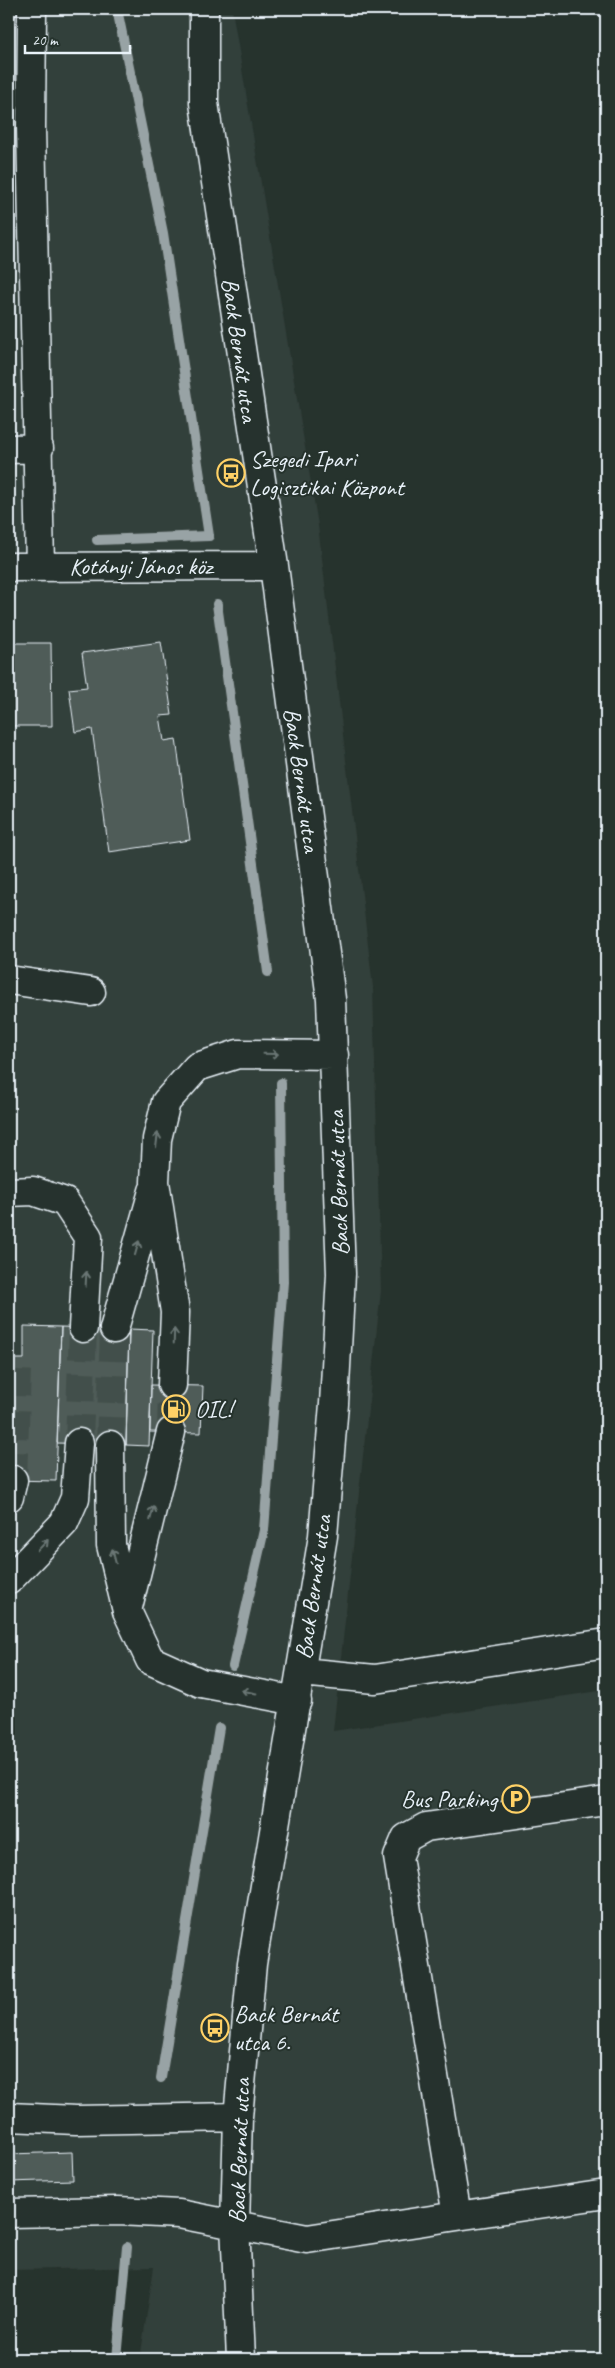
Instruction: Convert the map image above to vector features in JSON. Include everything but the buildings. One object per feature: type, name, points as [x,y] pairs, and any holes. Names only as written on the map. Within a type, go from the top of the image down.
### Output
[{"type":"street","points":[[32,9],[31,127],[40,566]]},
{"type":"street","name":"Back Bernát utca","points":[[204,9],[204,103],[274,566],[331,998],[341,1274],[334,1404],[323,1536],[252,1964],[238,2116],[235,2224],[241,2359]]},
{"type":"street","points":[[9,449],[39,448]]},
{"type":"street","name":"Kotányi János köz","points":[[9,567],[274,566]]},
{"type":"street","points":[[9,980],[91,992]]},
{"type":"street","points":[[172,1385],[175,1312],[155,1182],[156,1140],[166,1102],[197,1067],[238,1054],[334,1055]]},
{"type":"street","points":[[114,1328],[155,1182]]},
{"type":"street","points":[[9,1192],[33,1191],[65,1202],[88,1237],[83,1328]]},
{"type":"street","points":[[128,1611],[171,1432]]},
{"type":"street","points":[[9,1580],[64,1523],[75,1498],[79,1444]]},
{"type":"street","points":[[110,1445],[111,1544],[128,1611],[150,1660],[200,1682],[297,1701]]},
{"type":"street","points":[[301,1672],[375,1679],[606,1643]]},
{"type":"street","points":[[457,2216],[398,1857],[406,1838],[426,1827],[606,1802]]},
{"type":"street","points":[[9,2117],[76,2120],[238,2116]]},
{"type":"street","points":[[9,2213],[127,2211],[179,2214],[307,2239],[606,2194]]},
{"type":"shaded area","points":[[9,9],[232,9],[318,525],[373,987],[381,1291],[333,1731],[606,1690],[606,2359],[140,2359],[154,2267],[9,2270]]},
{"type":"waterway","points":[[97,540],[209,536],[163,233],[117,9]]},
{"type":"waterway","points":[[217,604],[268,972]]},
{"type":"waterway","points":[[233,1666],[264,1530],[283,1282],[281,1083]]},
{"type":"waterway","points":[[161,2078],[219,1728]]},
{"type":"waterway","points":[[117,2359],[127,2247]]},
{"type":"tunnel","points":[[79,1443],[83,1328]]},
{"type":"tunnel","points":[[110,1445],[114,1329]]},
{"type":"tunnel","points":[[13,1480],[17,1370]]},
{"type":"tunnel","points":[[171,1432],[172,1385]]},
{"type":"place","name":"Szegedi Ipari Logisztikai Központ","points":[[231,473]]},
{"type":"place","name":"OIL!","points":[[176,1409]]},
{"type":"place","name":"Bus Parking","points":[[516,1799]]},
{"type":"place","name":"Back Bernát utca 6.","points":[[215,2028]]}]
